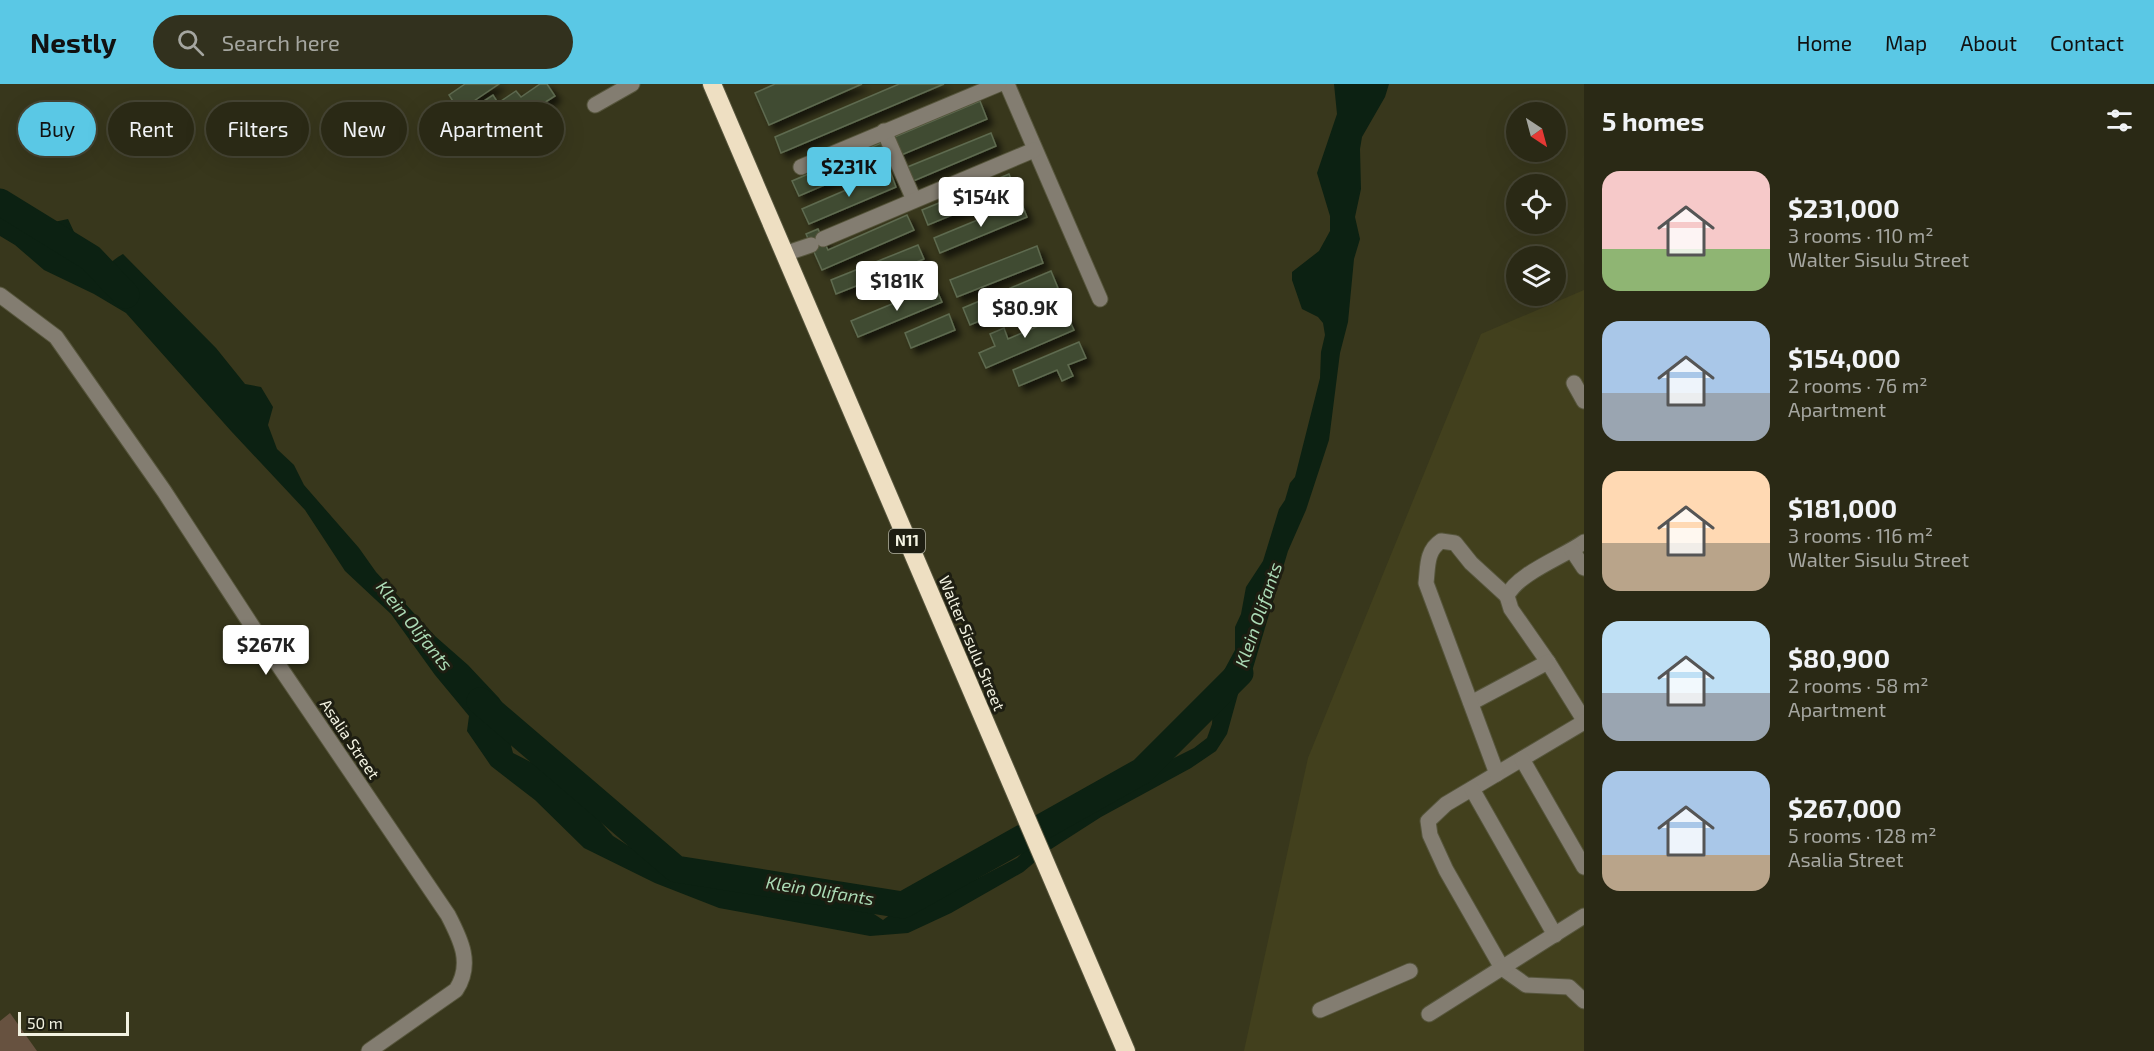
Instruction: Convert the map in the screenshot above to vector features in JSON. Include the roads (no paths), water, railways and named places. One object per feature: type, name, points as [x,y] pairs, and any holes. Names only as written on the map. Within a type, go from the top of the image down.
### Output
[{"type":"highway","name":"Walter Sisulu Street","points":[[712,84],[1126,1051]]},
{"type":"street","points":[[595,105],[632,84]]},
{"type":"street","points":[[801,167],[999,84]]},
{"type":"street","points":[[1007,84],[1100,299]]},
{"type":"street","points":[[884,131],[914,200]]},
{"type":"street","points":[[784,254],[1034,150]]},
{"type":"street","name":"Asalia Street","points":[[0,294],[56,337],[164,491],[256,632],[448,915],[459,935],[464,968],[463,979],[456,990],[369,1051]]},
{"type":"street","points":[[1574,383],[1584,401]]},
{"type":"street","points":[[1497,774],[1426,583],[1429,555],[1433,546],[1441,541],[1455,543],[1471,563],[1507,596],[1511,609],[1548,662],[1584,721],[1522,759],[1497,774],[1472,789],[1446,804],[1428,821],[1430,835],[1446,870],[1502,968],[1526,985],[1569,987],[1584,1001]]},
{"type":"street","points":[[1507,596],[1516,585],[1534,571],[1578,546],[1584,568]]},
{"type":"street","points":[[1471,703],[1548,662]]},
{"type":"street","points":[[1522,759],[1584,867]]},
{"type":"street","points":[[1472,789],[1555,935]]},
{"type":"street","points":[[1429,1014],[1584,916]]},
{"type":"street","points":[[1320,1010],[1410,971]]},
{"type":"water","points":[[1334,84],[1389,84],[1385,97],[1362,137],[1361,189],[1355,217],[1360,239],[1354,259],[1348,322],[1340,353],[1329,440],[1306,510],[1288,551],[1253,668],[1240,687],[1227,734],[1216,751],[1191,768],[1101,817],[1048,851],[1023,872],[951,913],[908,933],[870,936],[719,908],[655,883],[584,848],[535,800],[491,766],[467,731],[469,716],[435,675],[391,614],[345,571],[305,510],[126,313],[94,294],[44,270],[15,245],[0,236],[0,205],[16,205],[45,224],[68,219],[75,234],[68,253],[75,261],[93,272],[123,254],[216,348],[245,384],[261,387],[273,407],[268,425],[277,449],[294,465],[304,485],[359,548],[376,572],[435,636],[468,665],[499,698],[507,710],[508,734],[513,753],[562,778],[613,836],[635,850],[671,855],[691,865],[715,883],[868,910],[883,920],[891,914],[949,893],[1017,858],[1041,834],[1125,787],[1139,782],[1164,763],[1194,748],[1207,738],[1212,724],[1214,689],[1235,650],[1235,627],[1241,614],[1246,587],[1263,561],[1279,509],[1295,477],[1320,378],[1321,352],[1325,335],[1323,323],[1318,317],[1302,309],[1292,280],[1292,272],[1319,251],[1330,231],[1330,216],[1317,173],[1337,114]]},
{"type":"waterway","name":"Klein Olifants","points":[[0,202],[91,258],[126,295]]},
{"type":"waterway","name":"Klein Olifants","points":[[480,701],[676,869],[903,905],[1142,771],[1240,673]]}]
